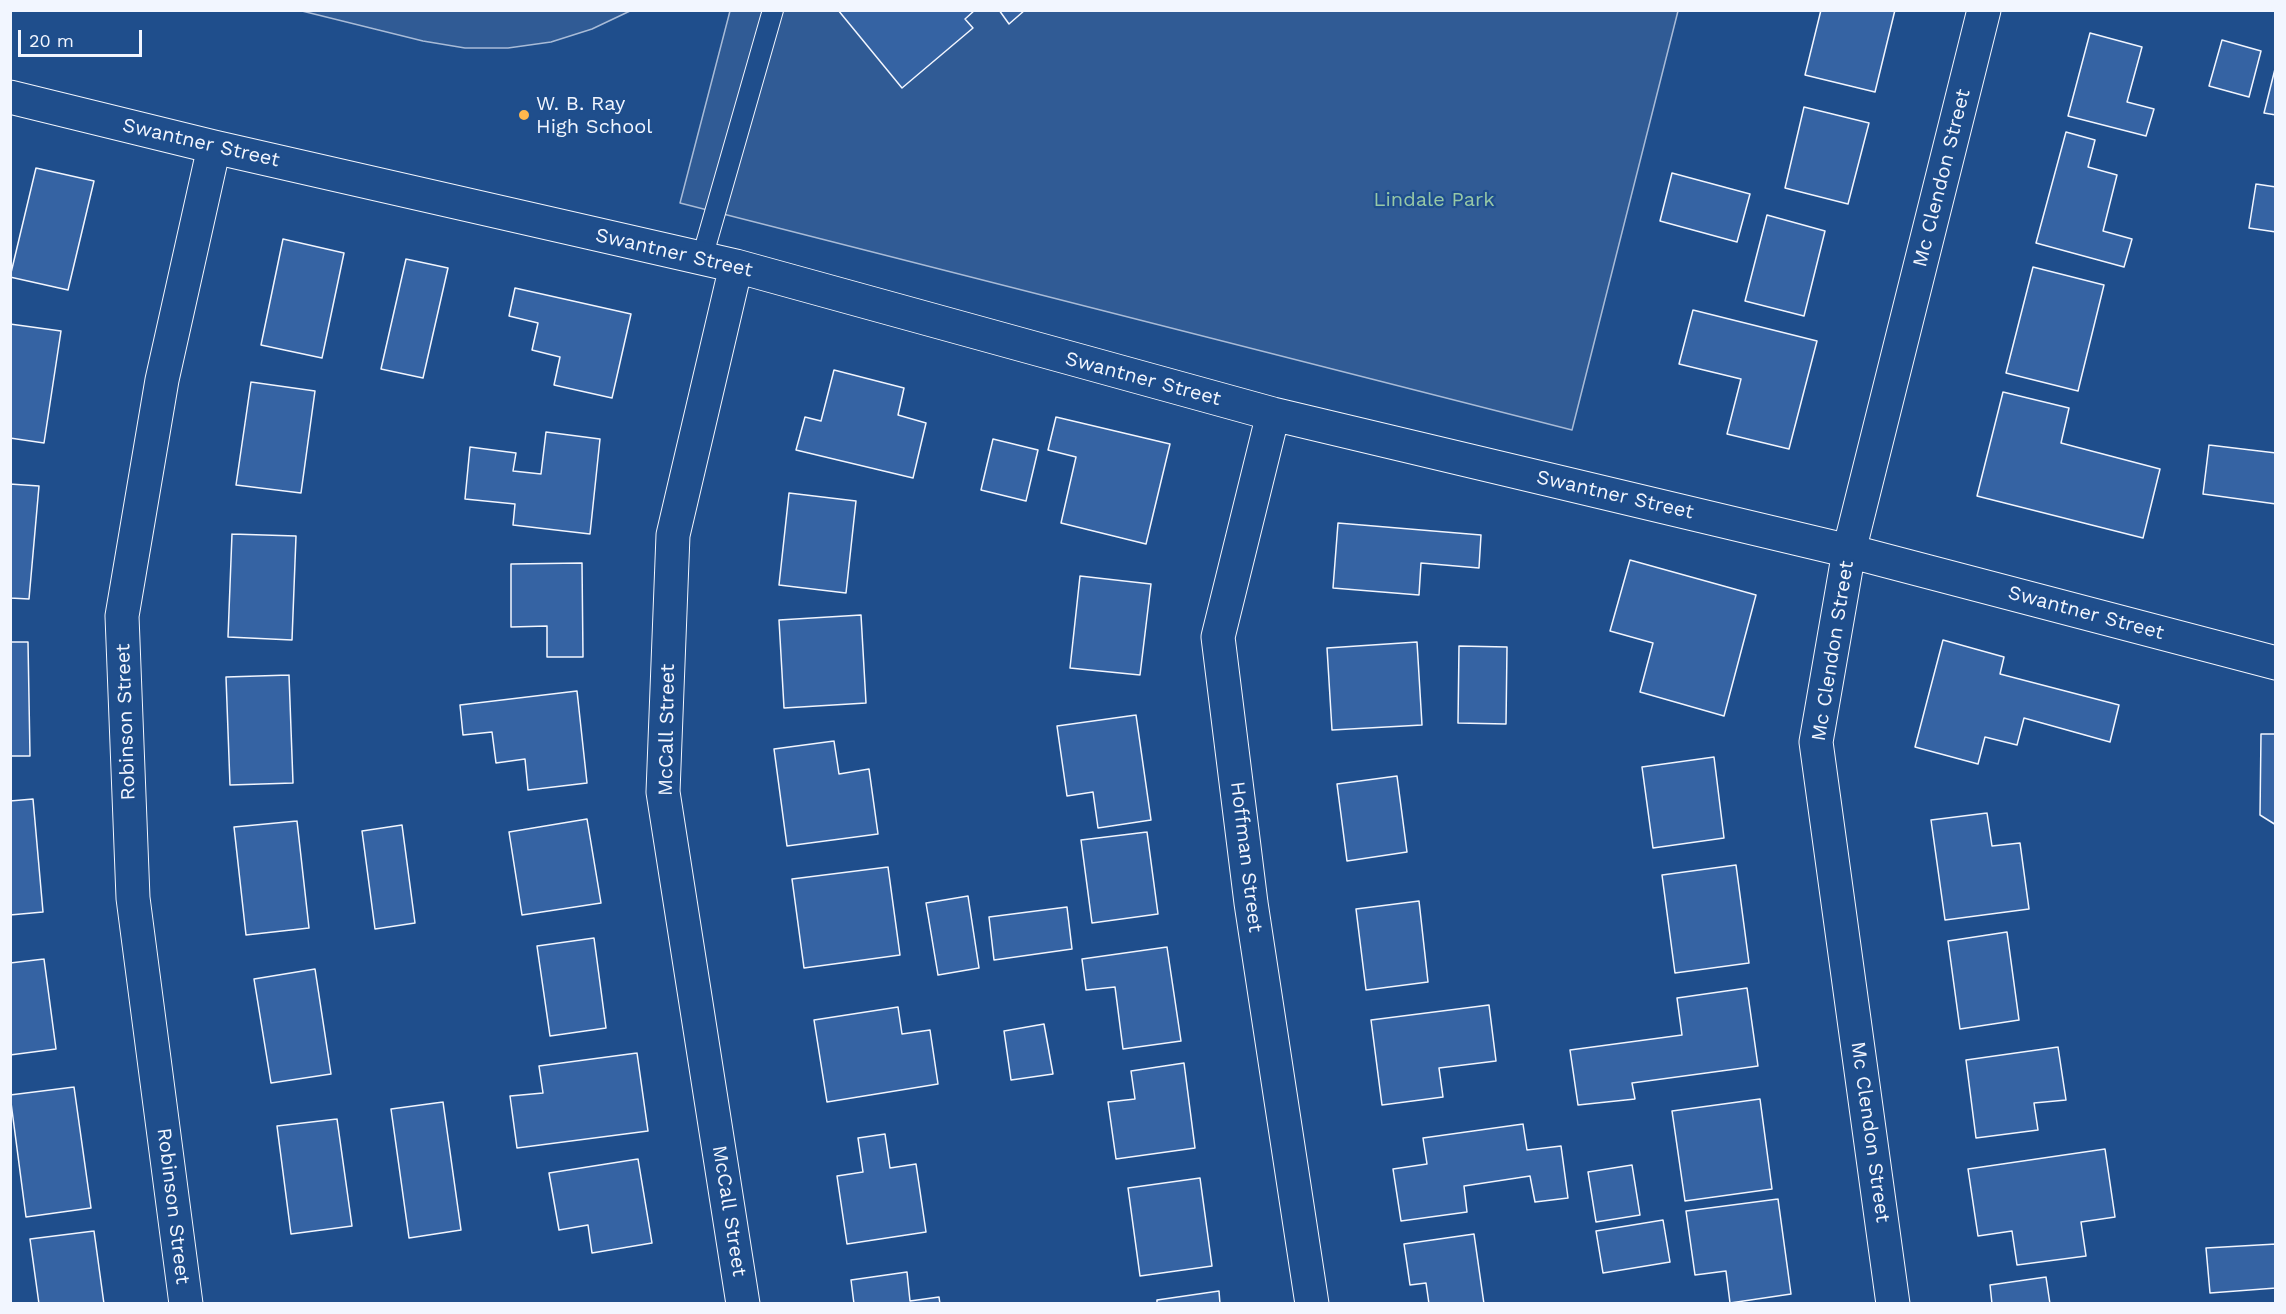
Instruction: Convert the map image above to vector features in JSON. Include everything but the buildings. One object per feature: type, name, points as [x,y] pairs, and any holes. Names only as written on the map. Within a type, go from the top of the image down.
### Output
[{"type":"street","name":"Mc Clendon Street","points":[[1893,1304],[1816,742],[1849,551],[1984,10]]},
{"type":"street","name":"Swantner Street","points":[[10,98],[736,266],[1273,414],[1849,551],[2276,663]]},
{"type":"street","name":"Robinson Street","points":[[186,1304],[133,898],[122,616],[162,380],[214,147]]},
{"type":"street","name":"McCall Street","points":[[736,266],[673,535],[663,792],[743,1304]]},
{"type":"street","name":"Hoffman Street","points":[[1273,414],[1218,637],[1251,903],[1312,1304]]},
{"type":"lane","points":[[702,258],[773,10]]},
{"type":"shaded area","points":[[630,10],[592,29],[551,42],[508,48],[465,48],[423,41],[302,11]]},
{"type":"shaded area","name":"Lindale Park","points":[[730,11],[1678,11],[1572,430],[680,203]]},
{"type":"place","name":"W. B. Ray High School","points":[[524,115]]}]
